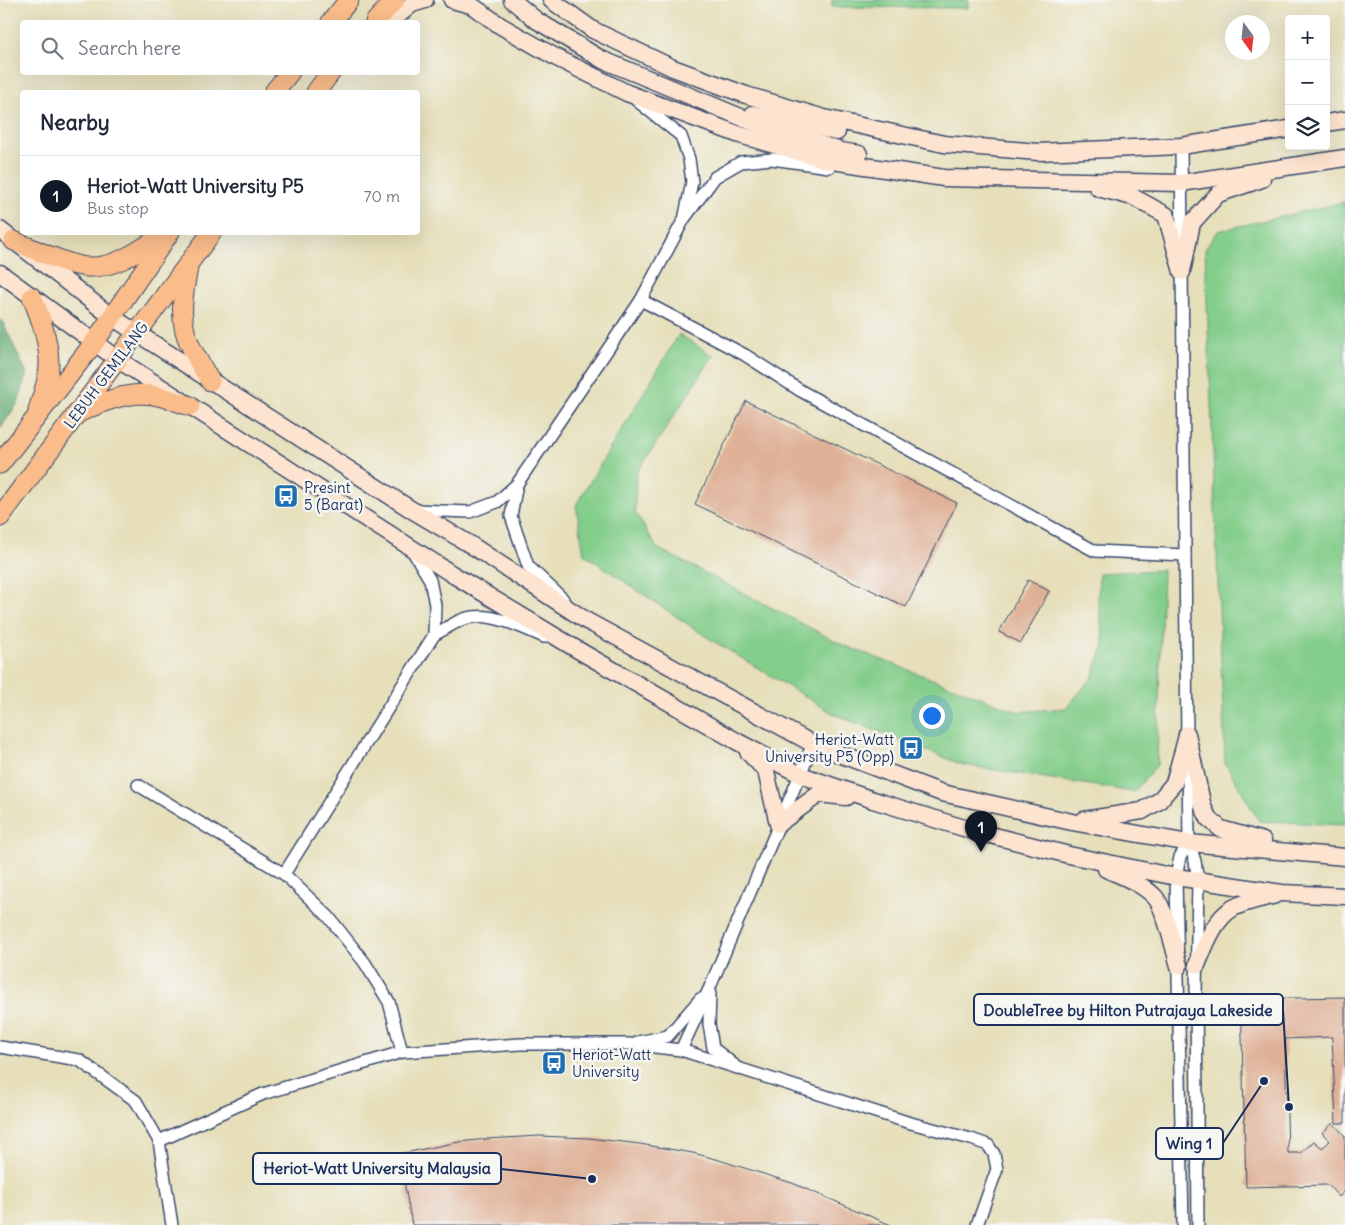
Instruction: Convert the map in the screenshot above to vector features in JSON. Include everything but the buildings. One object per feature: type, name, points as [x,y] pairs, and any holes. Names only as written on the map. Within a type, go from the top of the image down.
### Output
[{"type":"main road","points":[[333,20],[350,0]]},
{"type":"main road","points":[[377,20],[395,0]]},
{"type":"main road","points":[[276,90],[288,75]]},
{"type":"main road","points":[[318,90],[329,75]]},
{"type":"main road","points":[[7,236],[86,268],[102,266],[124,258],[163,235]]},
{"type":"main road","name":"LEBUH GEMILANG","points":[[0,464],[94,343],[166,235]]},
{"type":"main road","name":"LEBUH GEMILANG","points":[[0,517],[210,235]]},
{"type":"main road","points":[[189,264],[182,301],[183,322],[190,346],[210,380]]},
{"type":"main road","points":[[32,297],[41,318],[49,365],[37,416]]},
{"type":"main road","points":[[76,413],[107,400],[152,395],[190,406]]},
{"type":"street","points":[[392,20],[412,4],[425,0]]},
{"type":"street","points":[[452,0],[471,5],[501,26],[557,58],[627,93],[740,136],[826,160],[944,178]]},
{"type":"street","points":[[512,0],[536,20],[601,59],[772,130],[841,151],[936,167],[1071,182],[1133,197],[1166,214],[1182,272]]},
{"type":"street","points":[[551,0],[594,30],[673,68],[746,94],[824,118],[944,144]]},
{"type":"street","points":[[627,93],[681,136],[690,159],[692,182],[684,219]]},
{"type":"street","points":[[700,101],[771,119],[886,140],[1038,152],[1181,146],[1285,130]]},
{"type":"street","points":[[1330,122],[1345,120]]},
{"type":"street","points":[[1181,146],[1189,842],[1195,861],[1198,881],[1198,1225]]},
{"type":"street","points":[[412,510],[470,512],[497,502],[517,484],[641,300],[684,219],[715,177],[741,162],[772,159],[883,176],[1071,182],[1181,183],[1299,167],[1345,158]]},
{"type":"street","points":[[1182,272],[1192,223],[1218,194],[1299,167]]},
{"type":"street","points":[[7,236],[112,318],[412,510],[471,545],[587,621],[813,744],[942,792],[1072,822],[1189,842],[1340,857]]},
{"type":"street","points":[[0,273],[116,359],[411,548],[578,650],[738,742],[801,775],[873,800],[967,829],[1069,854],[1198,881],[1282,893],[1345,896]]},
{"type":"street","points":[[641,300],[745,355],[801,391],[1095,551],[1186,555]]},
{"type":"street","points":[[517,484],[511,516],[528,566],[587,621]]},
{"type":"street","points":[[411,548],[430,580],[435,605],[434,635]]},
{"type":"street","points":[[284,874],[434,635],[464,619],[474,616],[505,620],[578,650]]},
{"type":"street","points":[[1072,822],[1142,811],[1159,801],[1174,783],[1187,734]]},
{"type":"street","points":[[1187,734],[1203,807],[1209,819],[1221,829],[1241,836],[1340,857]]},
{"type":"street","points":[[738,742],[766,771],[778,824]]},
{"type":"street","points":[[681,1050],[710,987],[813,744]]},
{"type":"street","points":[[138,785],[284,874],[328,916],[365,963],[389,1002],[402,1052]]},
{"type":"street","points":[[778,824],[819,794],[873,800]]},
{"type":"street","points":[[1183,1225],[1176,877],[1180,857],[1189,842]]},
{"type":"street","points":[[1069,854],[1134,882],[1154,896],[1160,903],[1179,966]]},
{"type":"street","points":[[1197,965],[1219,922],[1232,909],[1252,901],[1282,893]]},
{"type":"street","points":[[629,1044],[668,1036],[710,987]]},
{"type":"street","points":[[710,987],[708,1024],[712,1048],[741,1070]]},
{"type":"street","points":[[159,1141],[263,1094],[402,1052],[520,1044],[629,1044],[681,1050],[907,1122],[988,1145],[994,1154],[997,1170],[977,1225]]},
{"type":"street","points":[[0,1048],[79,1060],[136,1101],[159,1141],[172,1225]]},
{"type":"green space","points":[[832,0],[968,0],[968,8],[832,7]]},
{"type":"green space","points":[[1345,202],[1345,825],[1259,821],[1225,763],[1205,249],[1218,231]]},
{"type":"green space","points":[[0,320],[3,322],[27,374],[18,403],[0,429]]},
{"type":"green space","points":[[679,334],[713,356],[636,474],[635,512],[657,548],[843,645],[1019,712],[1066,708],[1092,678],[1104,645],[1098,598],[1099,573],[1163,570],[1157,765],[1134,792],[963,765],[834,714],[705,636],[584,554],[576,505]]},
{"type":"place","name":"Presint 5 (Barat)","points":[[286,496]]},
{"type":"place","name":"Heriot-Watt University P5 (Opp)","points":[[911,748]]},
{"type":"place","name":"Heriot-Watt University P5","points":[[981,852]]},
{"type":"place","name":"Heriot-Watt University","points":[[554,1063]]},
{"type":"place","name":"Wing 1","points":[[1264,1081]]},
{"type":"place","name":"DoubleTree by Hilton Putrajaya Lakeside","points":[[1289,1107]]},
{"type":"place","name":"Heriot-Watt University Malaysia","points":[[592,1179]]}]
